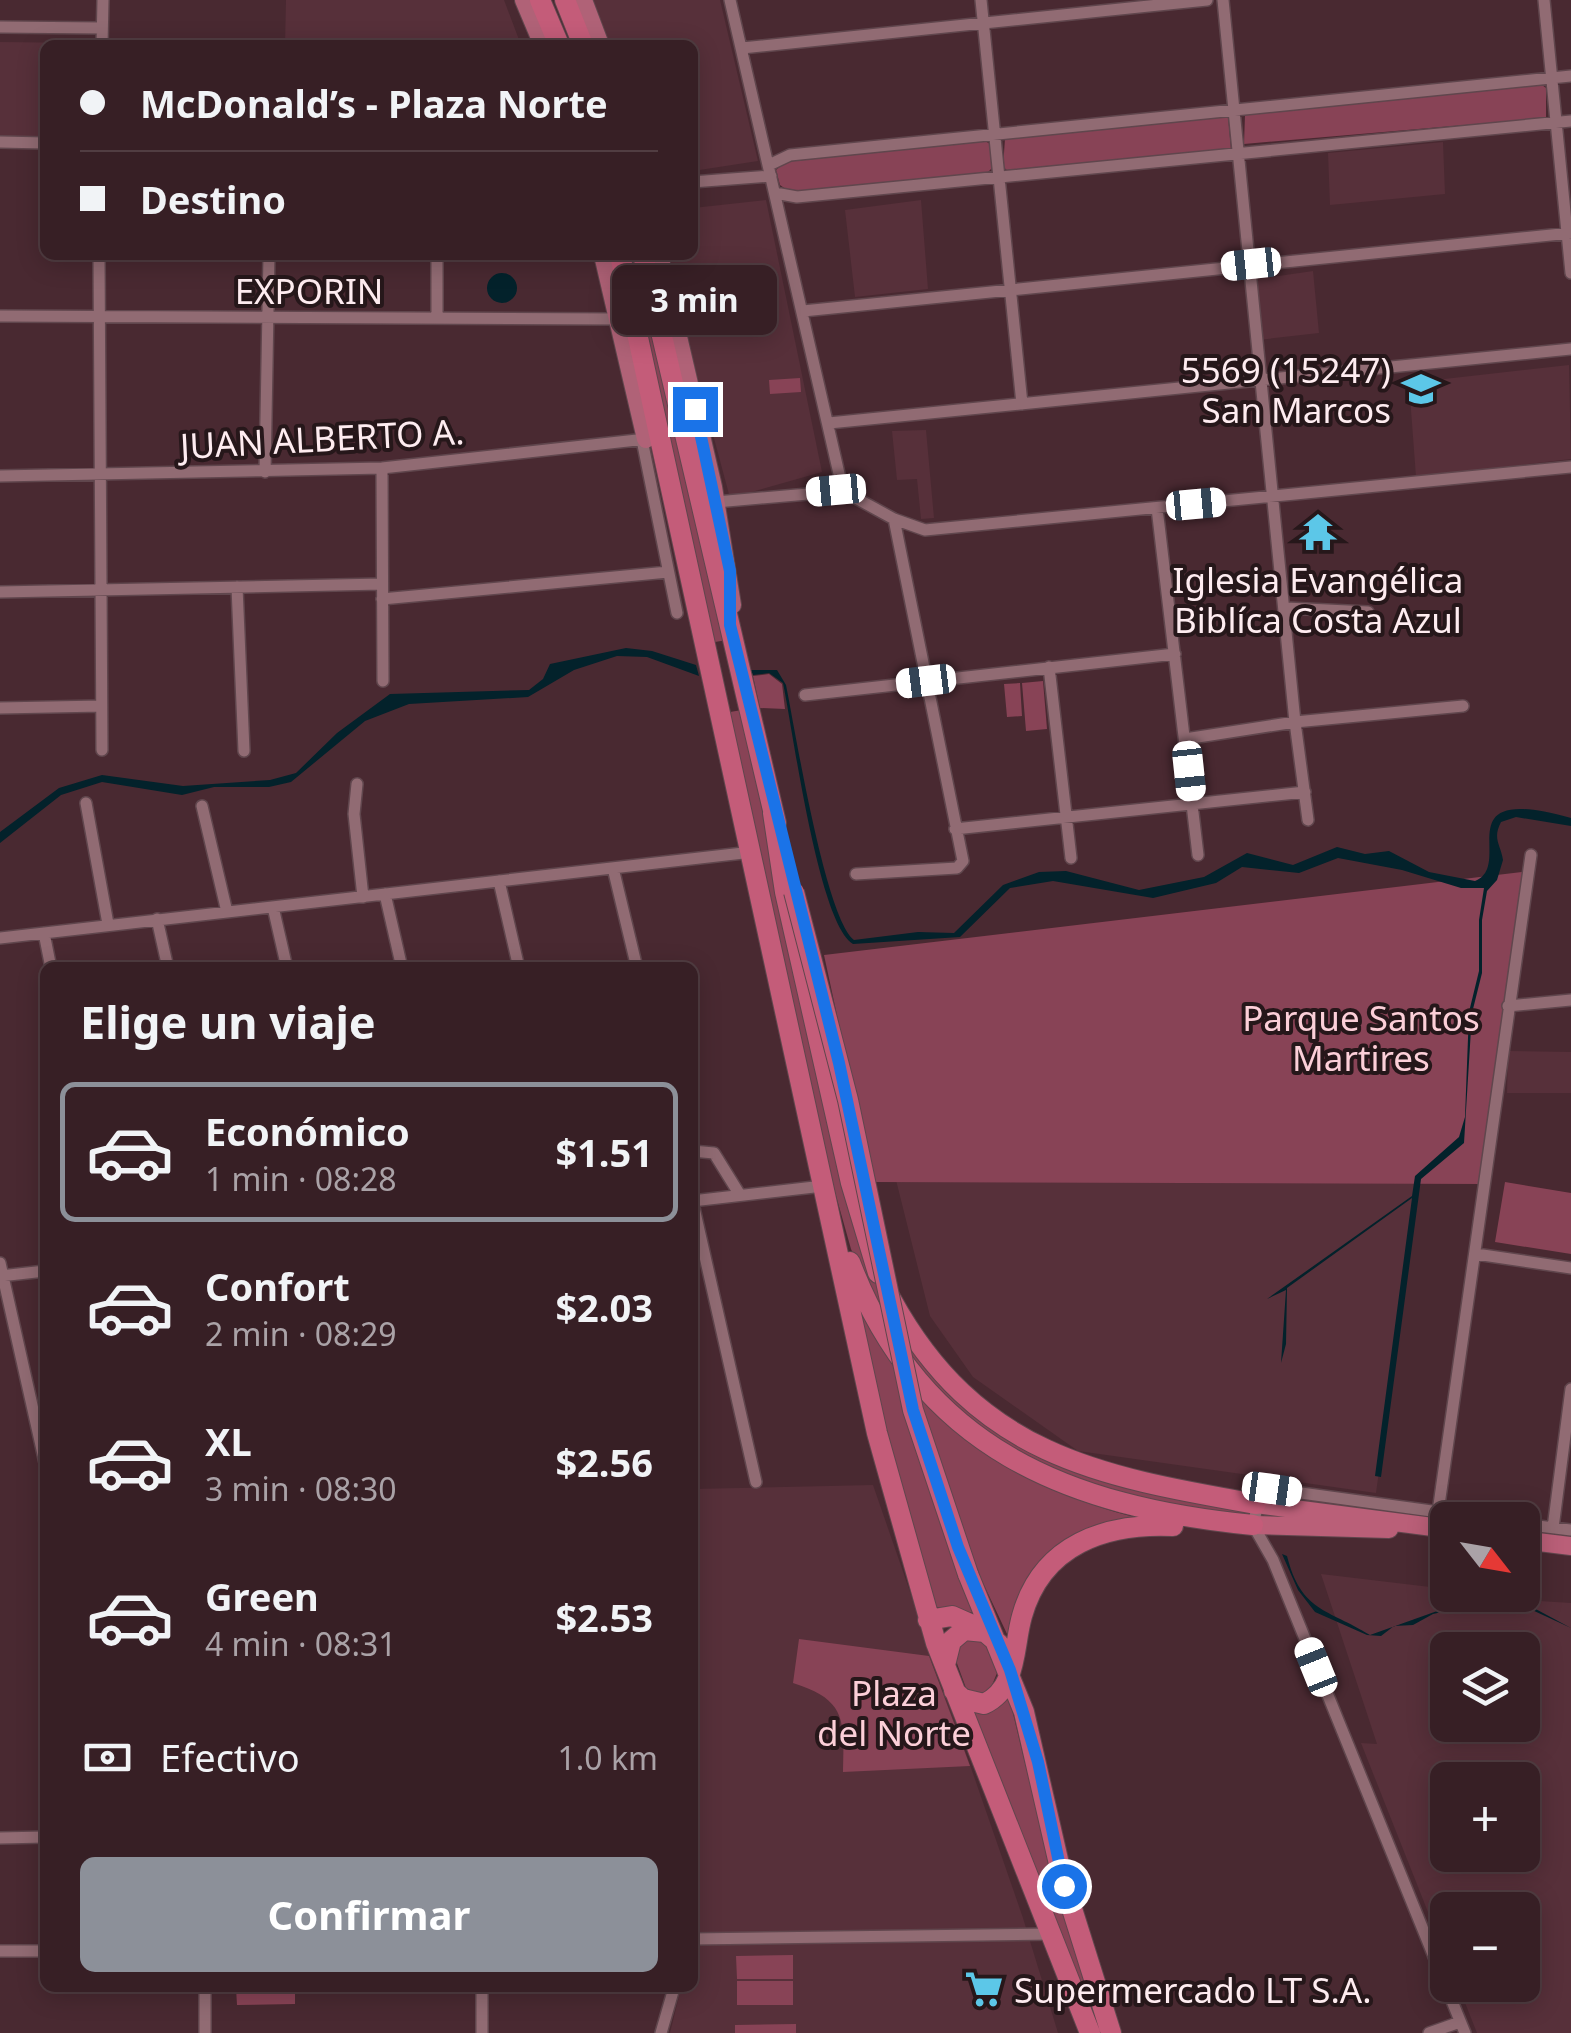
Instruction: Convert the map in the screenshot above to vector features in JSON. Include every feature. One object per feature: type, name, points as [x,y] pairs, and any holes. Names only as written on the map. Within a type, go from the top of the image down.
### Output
[{"type":"highway","points":[[540,0],[556,40]]},
{"type":"highway","points":[[565,0],[581,40]]},
{"type":"highway","points":[[608,260],[639,338]]},
{"type":"highway","points":[[621,260],[698,628],[752,852],[877,1433],[928,1620],[1090,2033]]},
{"type":"highway","points":[[644,260],[773,813],[848,1100],[913,1410],[992,1639],[1010,1670],[1038,1762],[1062,1877],[1111,2033]]},
{"type":"highway","points":[[644,440],[672,551],[690,588]]},
{"type":"highway","points":[[773,813],[785,892],[858,1209],[878,1273],[911,1332],[976,1404],[1044,1450],[1130,1483],[1254,1515]]},
{"type":"highway","points":[[824,1190],[860,1290],[888,1340],[959,1420],[1017,1463],[1118,1504],[1198,1519],[1254,1515],[1430,1527]]},
{"type":"highway","points":[[954,1692],[984,1704],[1004,1690],[1028,1600],[1043,1573],[1062,1554],[1105,1530],[1179,1526],[1198,1519]]},
{"type":"highway","points":[[1540,1542],[1571,1546]]},
{"type":"highway","points":[[928,1620],[952,1616],[992,1639]]},
{"type":"highway","points":[[945,1666],[957,1634],[973,1629],[992,1639]]},
{"type":"highway","points":[[1100,1998],[1102,2033]]},
{"type":"main road","points":[[524,0],[541,40]]},
{"type":"main road","points":[[584,0],[598,40]]},
{"type":"main road","points":[[607,260],[644,440]]},
{"type":"main road","points":[[660,260],[730,571],[730,625]]},
{"type":"main road","points":[[680,347],[707,524]]},
{"type":"street","points":[[102,40],[103,0]]},
{"type":"street","points":[[730,0],[843,491]]},
{"type":"street","points":[[981,0],[1022,404]]},
{"type":"street","points":[[742,48],[1207,0]]},
{"type":"street","points":[[1223,0],[1275,496],[1294,722],[1308,820]]},
{"type":"street","points":[[1544,0],[1571,274]]},
{"type":"street","points":[[0,27],[102,28]]},
{"type":"street","points":[[698,181],[770,170],[790,155],[1571,76]]},
{"type":"street","points":[[775,192],[797,197],[1571,121]]},
{"type":"street","points":[[0,142],[40,143]]},
{"type":"street","points":[[803,312],[1569,233]]},
{"type":"street","points":[[99,260],[102,750]]},
{"type":"street","points":[[265,472],[269,260]]},
{"type":"street","points":[[436,260],[437,318]]},
{"type":"street","name":"EXPORIN","points":[[0,316],[619,319]]},
{"type":"street","points":[[829,423],[1571,349]]},
{"type":"street","points":[[644,440],[677,613]]},
{"type":"street","name":"JUAN ALBERTO A.","points":[[0,476],[382,468],[644,440]]},
{"type":"street","points":[[716,502],[843,491],[894,519],[926,530],[1571,467]]},
{"type":"street","points":[[382,468],[383,681]]},
{"type":"street","points":[[1158,508],[1198,855]]},
{"type":"street","points":[[856,874],[957,868],[962,861],[894,519]]},
{"type":"street","points":[[382,599],[668,572]]},
{"type":"street","points":[[0,592],[382,584]]},
{"type":"street","points":[[237,587],[244,752]]},
{"type":"street","points":[[1286,608],[1368,612]]},
{"type":"street","points":[[805,695],[1174,654]]},
{"type":"street","points":[[1049,666],[1072,858]]},
{"type":"street","points":[[0,708],[101,706]]},
{"type":"street","points":[[1186,739],[1294,722],[1463,706]]},
{"type":"street","points":[[357,784],[354,814],[363,897]]},
{"type":"street","points":[[956,829],[1306,792]]},
{"type":"street","points":[[86,803],[108,924]]},
{"type":"street","points":[[202,806],[227,912]]},
{"type":"street","points":[[0,938],[752,852]]},
{"type":"street","points":[[1439,1502],[1531,855]]},
{"type":"street","points":[[613,868],[636,962]]},
{"type":"street","points":[[499,881],[518,962]]},
{"type":"street","points":[[385,894],[401,962]]},
{"type":"street","points":[[273,907],[285,962]]},
{"type":"street","points":[[156,919],[167,962]]},
{"type":"street","points":[[44,933],[51,962]]},
{"type":"street","points":[[1508,1006],[1571,1000]]},
{"type":"street","points":[[698,1152],[714,1154],[740,1195]]},
{"type":"street","points":[[698,1199],[824,1190]]},
{"type":"street","points":[[698,1222],[756,1482]]},
{"type":"street","points":[[1476,1254],[1571,1268]]},
{"type":"street","points":[[40,1271],[1,1272],[40,1441]]},
{"type":"street","points":[[1552,1528],[1571,1389]]},
{"type":"street","points":[[1429,2033],[1462,2027],[1254,1515],[1260,1495],[1272,1489],[1430,1511]]},
{"type":"street","points":[[1540,1526],[1571,1530]]},
{"type":"street","points":[[0,1838],[40,1837]]},
{"type":"street","points":[[698,1939],[1052,1934]]},
{"type":"street","points":[[0,1951],[40,1951]]},
{"type":"street","points":[[205,1992],[205,2033]]},
{"type":"street","points":[[482,1992],[482,2033]]},
{"type":"street","points":[[662,2033],[673,1992]]},
{"type":"shaded area","points":[[286,0],[504,0],[519,40],[285,40]]},
{"type":"shaded area","points":[[590,0],[720,0],[758,161],[698,170],[698,40],[604,40]]},
{"type":"shaded area","points":[[0,42],[40,42],[40,138],[0,137]]},
{"type":"shaded area","points":[[1443,142],[1445,194],[1330,205],[1328,153]]},
{"type":"shaded area","points":[[766,200],[822,472],[730,498],[666,260],[698,260],[698,207]]},
{"type":"shaded area","points":[[921,200],[928,289],[855,297],[845,210]]},
{"type":"shaded area","points":[[1313,271],[1319,333],[1258,340],[1257,279]]},
{"type":"shaded area","points":[[1569,365],[1571,459],[1416,477],[1409,383]]},
{"type":"shaded area","points":[[926,430],[934,518],[921,519],[917,479],[897,480],[892,431]]},
{"type":"shaded area","points":[[1508,1051],[1571,1052],[1571,1093],[1507,1093]]},
{"type":"shaded area","points":[[1420,1175],[1376,1493],[1078,1451],[973,1377],[930,1316],[896,1180]]},
{"type":"shaded area","points":[[873,1485],[1023,1918],[1058,2033],[670,2033],[680,1992],[698,1992],[698,1489]]},
{"type":"shaded area","points":[[1321,1574],[1430,1587],[1430,1612],[1540,1612],[1540,1601],[1571,1603],[1571,2033],[1477,2033],[1465,2002],[1540,2002],[1540,1892],[1430,1892],[1430,1917],[1361,1743],[1377,1744]]},
{"type":"green space","points":[[1542,85],[1546,88],[1546,118],[1244,144],[1245,115]]},
{"type":"green space","points":[[1228,116],[1231,149],[1007,170],[1003,167],[1005,139]]},
{"type":"green space","points":[[985,141],[990,144],[992,168],[988,172],[790,192],[780,185],[776,170],[785,162]]},
{"type":"green space","points":[[626,260],[638,260],[727,640],[709,643]]},
{"type":"green space","points":[[800,378],[801,392],[770,394],[769,380]]},
{"type":"green space","points":[[769,674],[782,684],[785,709],[760,708],[753,676]]},
{"type":"green space","points":[[1043,681],[1047,729],[1026,731],[1022,683]]},
{"type":"green space","points":[[1020,683],[1022,716],[1007,717],[1004,684]]},
{"type":"green space","points":[[742,710],[887,1329],[851,1249],[833,1185],[724,713]]},
{"type":"green space","name":"Parque Santos Martires","points":[[1530,871],[1486,1184],[873,1182],[824,955]]},
{"type":"green space","points":[[1505,1182],[1571,1193],[1571,1254],[1495,1242]]},
{"type":"green space","points":[[852,1291],[895,1362],[975,1613],[931,1606]]},
{"type":"green space","points":[[903,1329],[988,1420],[1245,1512],[1244,1516],[1238,1518],[1068,1481],[981,1431],[910,1360]]},
{"type":"green space","points":[[916,1387],[1050,1483],[1109,1510],[1141,1518],[1086,1532],[1008,1636],[975,1566]]},
{"type":"green space","points":[[970,1636],[987,1645],[997,1673],[990,1690],[979,1694],[966,1688],[955,1658],[956,1648]]},
{"type":"green space","name":"Plaza del Norte","points":[[799,1639],[929,1656],[970,1766],[843,1772],[839,1714],[824,1697],[793,1683]]},
{"type":"green space","points":[[1009,1697],[1049,1862],[1098,2029],[972,1710],[991,1711]]},
{"type":"green space","points":[[793,1955],[793,1979],[737,1979],[736,1956]]},
{"type":"green space","points":[[737,1981],[793,1981],[793,2005],[737,2005]]},
{"type":"green space","points":[[236,1992],[295,1992],[295,2004],[237,2005]]},
{"type":"green space","points":[[796,2024],[796,2033],[735,2033],[735,2025]]},
{"type":"water","points":[[502,273],[513,277],[517,288],[513,299],[502,303],[491,299],[487,288],[491,277]]},
{"type":"water","points":[[626,648],[652,651],[696,665],[699,676],[647,657],[617,656],[574,670],[528,697],[409,704],[365,721],[291,782],[269,787],[214,787],[182,795],[102,782],[61,795],[0,843],[0,832],[59,788],[102,775],[183,786],[270,780],[296,773],[337,733],[390,694],[529,690],[543,679],[550,664]]},
{"type":"water","points":[[751,670],[777,670],[786,685],[822,861],[832,897],[854,940],[918,932],[954,933],[1003,885],[1039,872],[1066,871],[1139,890],[1204,877],[1247,853],[1293,865],[1337,847],[1365,854],[1389,851],[1429,872],[1475,881],[1486,872],[1495,818],[1507,810],[1532,810],[1571,818],[1571,826],[1516,817],[1501,822],[1498,828],[1503,860],[1497,880],[1487,891],[1482,920],[1482,973],[1472,1013],[1464,1143],[1421,1179],[1381,1477],[1375,1476],[1412,1198],[1287,1288],[1286,1344],[1281,1363],[1286,1290],[1267,1299],[1412,1196],[1415,1176],[1459,1137],[1465,1117],[1469,1012],[1479,971],[1479,920],[1484,888],[1461,888],[1402,870],[1338,858],[1299,873],[1242,867],[1216,883],[1153,898],[1053,881],[1010,888],[960,937],[853,944],[840,928],[818,864],[783,683],[769,673],[753,675]]},
{"type":"water","points":[[1282,1554],[1287,1556],[1300,1588],[1318,1607],[1370,1635],[1393,1627],[1381,1636],[1367,1635],[1315,1612],[1298,1590]]},
{"type":"water","points":[[1434,1612],[1442,1612],[1433,1614],[1413,1625],[1395,1626]]},
{"type":"place","name":"5569 (15247) San Marcos","points":[[1421,389]]},
{"type":"place","name":"Iglesia Evangélica Biblíca Costa Azul","points":[[1318,532]]},
{"type":"place","name":"Supermercado LT S.A.","points":[[984,1989]]},
{"type":"route","points":[[695,409],[730,571],[730,625],[773,813],[839,1063],[913,1410],[958,1547],[1024,1712],[1064,1886]]}]
